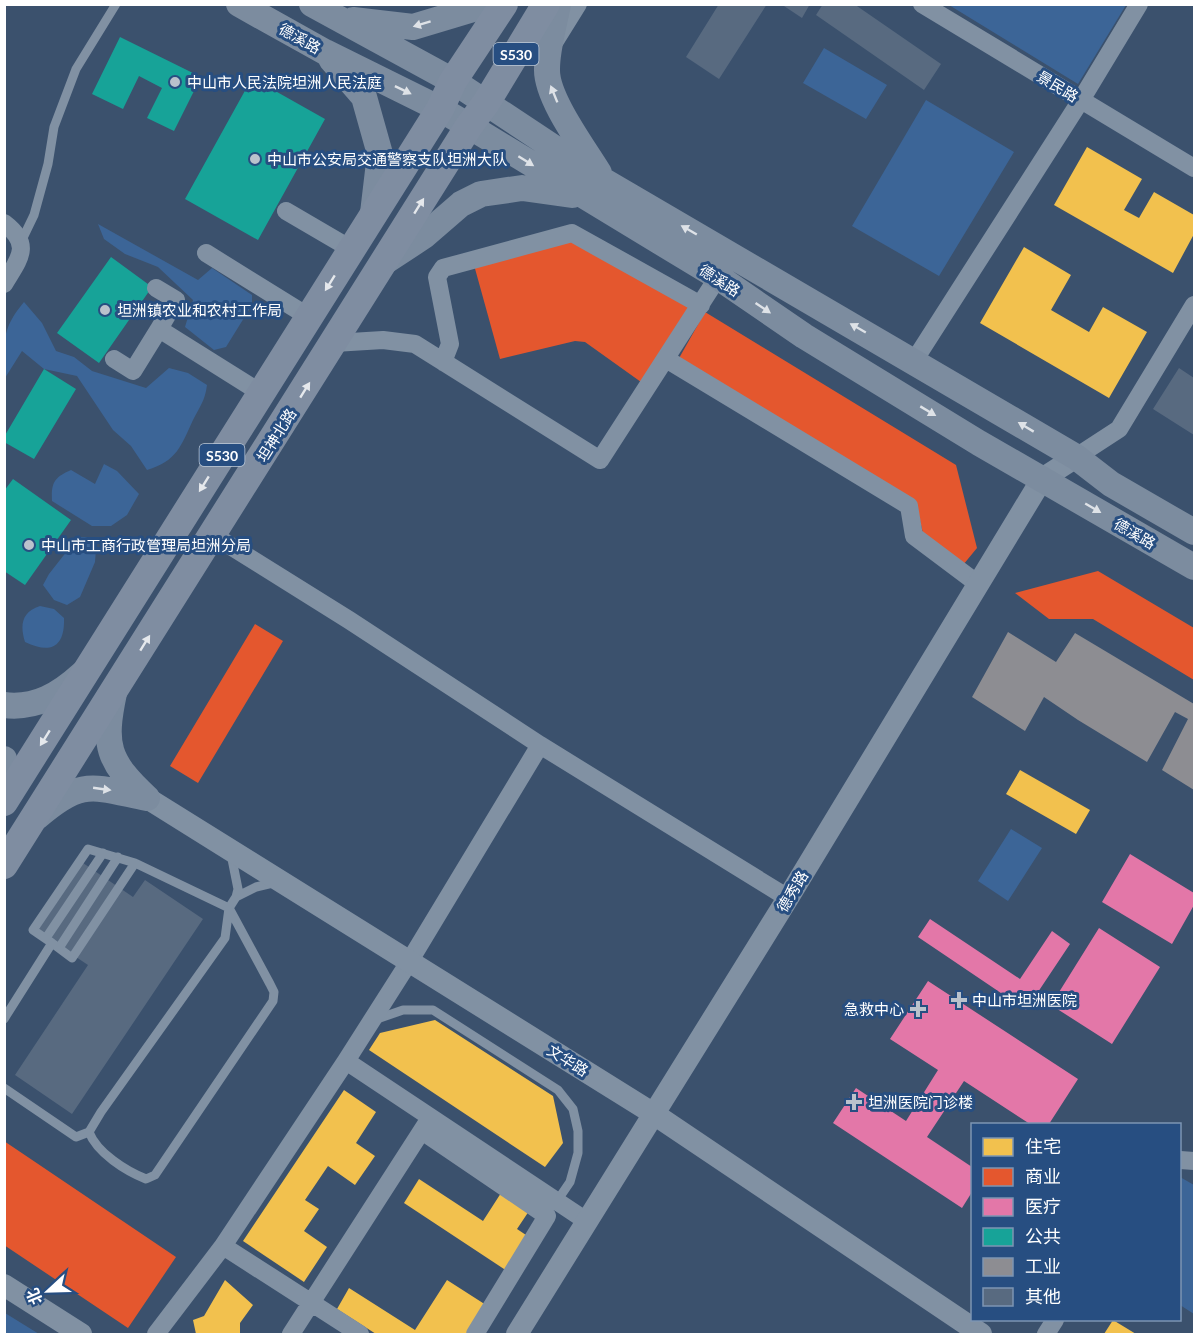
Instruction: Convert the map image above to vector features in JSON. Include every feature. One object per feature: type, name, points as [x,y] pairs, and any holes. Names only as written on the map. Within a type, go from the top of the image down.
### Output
[{"type":"main road","name":"德溪路","points":[[239,4],[325,52],[598,191],[914,361],[1076,457],[1111,484],[1194,532]]},
{"type":"main road","name":"德溪路","points":[[312,4],[453,81],[486,103],[598,191],[718,278],[804,336],[979,443],[1194,567]]},
{"type":"main road","points":[[340,18],[413,27],[473,9],[477,4]]},
{"type":"main road","name":"S530","points":[[453,81],[504,4]]},
{"type":"main road","name":"坦神北路","points":[[4,865],[334,344],[382,263],[486,103],[546,4]]},
{"type":"main road","points":[[382,263],[424,236],[461,204],[481,194],[522,188],[569,194],[598,191],[569,125],[552,94],[547,72],[558,4]]},
{"type":"main road","points":[[325,52],[364,97],[380,154],[373,213]]},
{"type":"main road","points":[[440,109],[453,81]]},
{"type":"main road","name":"S530","points":[[4,802],[440,109]]},
{"type":"main road","points":[[4,705],[20,707],[38,703],[66,688],[89,668]]},
{"type":"main road","points":[[114,693],[108,718],[109,746],[120,771],[147,798]]},
{"type":"main road","points":[[4,759],[6,783],[4,795]]},
{"type":"main road","points":[[33,820],[52,804],[75,790],[101,788],[147,798]]},
{"type":"street","points":[[549,50],[578,4]]},
{"type":"street","name":"景民路","points":[[922,4],[1194,168]]},
{"type":"street","points":[[914,361],[1082,100],[1139,4]]},
{"type":"street","points":[[286,211],[351,249]]},
{"type":"street","points":[[4,223],[13,230],[21,242],[22,253],[4,284]]},
{"type":"street","points":[[443,362],[450,344],[437,277],[443,268],[573,233],[701,305]]},
{"type":"street","points":[[206,253],[309,316]]},
{"type":"street","points":[[334,344],[383,340],[415,344],[600,460],[718,278]]},
{"type":"street","points":[[114,359],[133,370],[159,329],[176,300],[156,288]]},
{"type":"street","points":[[1076,457],[1119,429],[1194,305]]},
{"type":"street","points":[[159,329],[261,393]]},
{"type":"street","points":[[666,359],[909,506],[914,536],[978,584]]},
{"type":"street","name":"德秀路","points":[[517,1335],[788,898],[1042,479],[1076,457]]},
{"type":"street","points":[[213,535],[349,620],[540,745],[788,898]]},
{"type":"street","points":[[156,1335],[223,1245],[346,1061],[409,962],[540,745]]},
{"type":"street","name":"文华路","points":[[147,798],[654,1114],[981,1335]]},
{"type":"street","points":[[346,1061],[426,1124],[552,1208],[588,1222]]},
{"type":"street","points":[[291,1335],[426,1124]]},
{"type":"street","points":[[475,1335],[552,1208]]},
{"type":"street","points":[[223,1245],[360,1335]]},
{"type":"street","points":[[4,1286],[81,1335]]},
{"type":"street","points":[[1046,1335],[1054,1321]]},
{"type":"lane","points":[[21,242],[34,215],[48,164],[54,127],[76,69],[116,4]]},
{"type":"lane","points":[[89,1132],[93,1142],[136,1175],[147,1179],[154,1175],[273,1001],[274,992],[229,908],[135,863],[118,857],[88,849],[33,930],[72,957],[135,863]]},
{"type":"lane","points":[[4,1088],[76,1137],[89,1132],[225,938],[229,908],[236,897],[237,879],[229,849]]},
{"type":"lane","points":[[4,1019],[52,943],[103,853]]},
{"type":"lane","points":[[52,943],[118,857]]},
{"type":"lane","points":[[236,897],[256,887],[279,881]]},
{"type":"lane","points":[[370,1022],[403,1010],[433,1010],[558,1090],[573,1109],[578,1131],[578,1153],[570,1182],[552,1208]]},
{"type":"shaded area","points":[[949,5],[1126,5],[1078,84]]},
{"type":"shaded area","points":[[824,48],[887,85],[866,119],[803,83]]},
{"type":"shaded area","points":[[926,100],[1014,152],[939,276],[852,226]]},
{"type":"shaded area","points":[[98,224],[198,280],[212,268],[252,295],[252,305],[226,347],[214,350],[185,327],[193,300],[158,267],[125,254],[104,239]]},
{"type":"shaded area","points":[[24,302],[42,323],[56,351],[74,357],[92,371],[146,388],[169,368],[188,373],[207,385],[202,403],[181,445],[172,457],[147,470],[131,446],[113,430],[77,376],[44,369],[22,351],[5,378],[7,329]]},
{"type":"shaded area","points":[[104,464],[117,471],[139,494],[127,515],[111,526],[92,526],[52,501],[53,485],[61,475],[71,470],[95,484]]},
{"type":"shaded area","points":[[78,537],[89,537],[96,549],[95,562],[80,597],[67,605],[54,600],[43,585]]},
{"type":"shaded area","points":[[40,606],[54,609],[64,618],[64,628],[59,642],[49,648],[25,642],[23,636],[26,616]]},
{"type":"shaded area","points":[[1011,829],[1042,848],[1008,901],[978,881]]},
{"type":"shaded area","points":[[1181,1178],[1194,1185],[1194,1314],[1181,1306]]},
{"type":"shaded area","points":[[5,1313],[39,1334],[5,1334]]},
{"type":"building: 住宅","points":[[1087,147],[1142,179],[1124,210],[1139,218],[1154,192],[1194,215],[1194,234],[1173,273],[1054,205]]},
{"type":"building: 住宅","points":[[1024,247],[1071,275],[1051,310],[1089,332],[1103,307],[1147,332],[1109,398],[980,323]]},
{"type":"building: 住宅","points":[[1020,770],[1090,810],[1076,834],[1006,794]]},
{"type":"building: 住宅","points":[[435,1020],[553,1096],[563,1143],[545,1167],[369,1050],[380,1033]]},
{"type":"building: 住宅","points":[[344,1090],[376,1112],[356,1143],[375,1156],[355,1185],[328,1166],[305,1200],[319,1209],[304,1231],[327,1247],[304,1282],[243,1241]]},
{"type":"building: 住宅","points":[[419,1179],[483,1221],[501,1193],[529,1211],[517,1229],[529,1237],[507,1271],[404,1203]]},
{"type":"building: 住宅","points":[[225,1280],[253,1305],[240,1323],[240,1334],[196,1334],[193,1320],[204,1316]]},
{"type":"building: 住宅","points":[[447,1280],[486,1305],[467,1334],[376,1334],[337,1309],[349,1288],[415,1330]]},
{"type":"building: 住宅","points":[[1115,1321],[1136,1334],[1104,1334]]},
{"type":"building: 商业","points":[[568,239],[691,307],[641,382],[585,342],[575,341],[500,359],[474,265]]},
{"type":"building: 商业","points":[[705,312],[956,465],[977,548],[963,565],[924,538],[916,503],[678,360]]},
{"type":"building: 商业","points":[[1098,571],[1194,628],[1194,680],[1093,619],[1049,619],[1015,593]]},
{"type":"building: 商业","points":[[255,624],[283,641],[198,783],[170,766]]},
{"type":"building: 商业","points":[[4,1141],[176,1257],[128,1328],[4,1245]]},
{"type":"building: 医疗","points":[[1130,854],[1194,893],[1194,905],[1172,944],[1102,902]]},
{"type":"building: 医疗","points":[[930,919],[1020,979],[1052,931],[1070,944],[1026,1010],[918,937]]},
{"type":"building: 医疗","points":[[1099,928],[1160,967],[1112,1044],[1051,1005]]},
{"type":"building: 医疗","points":[[928,981],[1078,1079],[1050,1123],[1028,1123],[964,1081],[927,1137],[971,1166],[971,1194],[962,1208],[833,1123],[856,1088],[906,1121],[938,1070],[890,1039]]},
{"type":"building: 公共","name":"中山市人民法院坦洲人民法庭","points":[[120,37],[201,77],[174,131],[147,118],[162,88],[139,76],[123,109],[92,94]]},
{"type":"building: 公共","name":"中山市公安局交通警察支队坦洲大队","points":[[252,78],[325,119],[258,240],[185,199]]},
{"type":"building: 公共","name":"坦洲镇农业和农村工作局","points":[[111,257],[152,287],[99,363],[57,333]]},
{"type":"building: 公共","points":[[44,369],[76,389],[34,459],[4,442],[4,437]]},
{"type":"building: 公共","name":"中山市工商行政管理局坦洲分局","points":[[13,479],[71,520],[25,585],[4,571],[4,491]]},
{"type":"building: 工业","points":[[1008,632],[1056,662],[1075,633],[1194,704],[1194,790],[1162,770],[1188,719],[1175,712],[1147,762],[1044,697],[1025,731],[972,697]]},
{"type":"building: 其他","points":[[719,4],[767,4],[719,79],[686,57]]},
{"type":"building: 其他","points":[[781,4],[810,4],[802,18]]},
{"type":"building: 其他","points":[[823,4],[854,4],[941,64],[924,90],[816,15]]},
{"type":"building: 其他","points":[[1179,368],[1194,378],[1194,435],[1153,409]]},
{"type":"building: 其他","points":[[83,863],[133,897],[145,880],[203,919],[72,1114],[15,1075],[88,965],[37,931]]},
{"type":"place","name":"中山市人民法院坦洲人民法庭","points":[[175,82]]},
{"type":"place","name":"中山市公安局交通警察支队坦洲大队","points":[[255,159]]},
{"type":"place","name":"坦洲镇农业和农村工作局","points":[[105,310]]},
{"type":"place","name":"中山市工商行政管理局坦洲分局","points":[[29,545]]},
{"type":"place","name":"中山市坦洲医院","points":[[959,1000]]},
{"type":"place","name":"急救中心","points":[[918,1009]]},
{"type":"place","name":"坦洲医院门诊楼","points":[[854,1102]]}]
